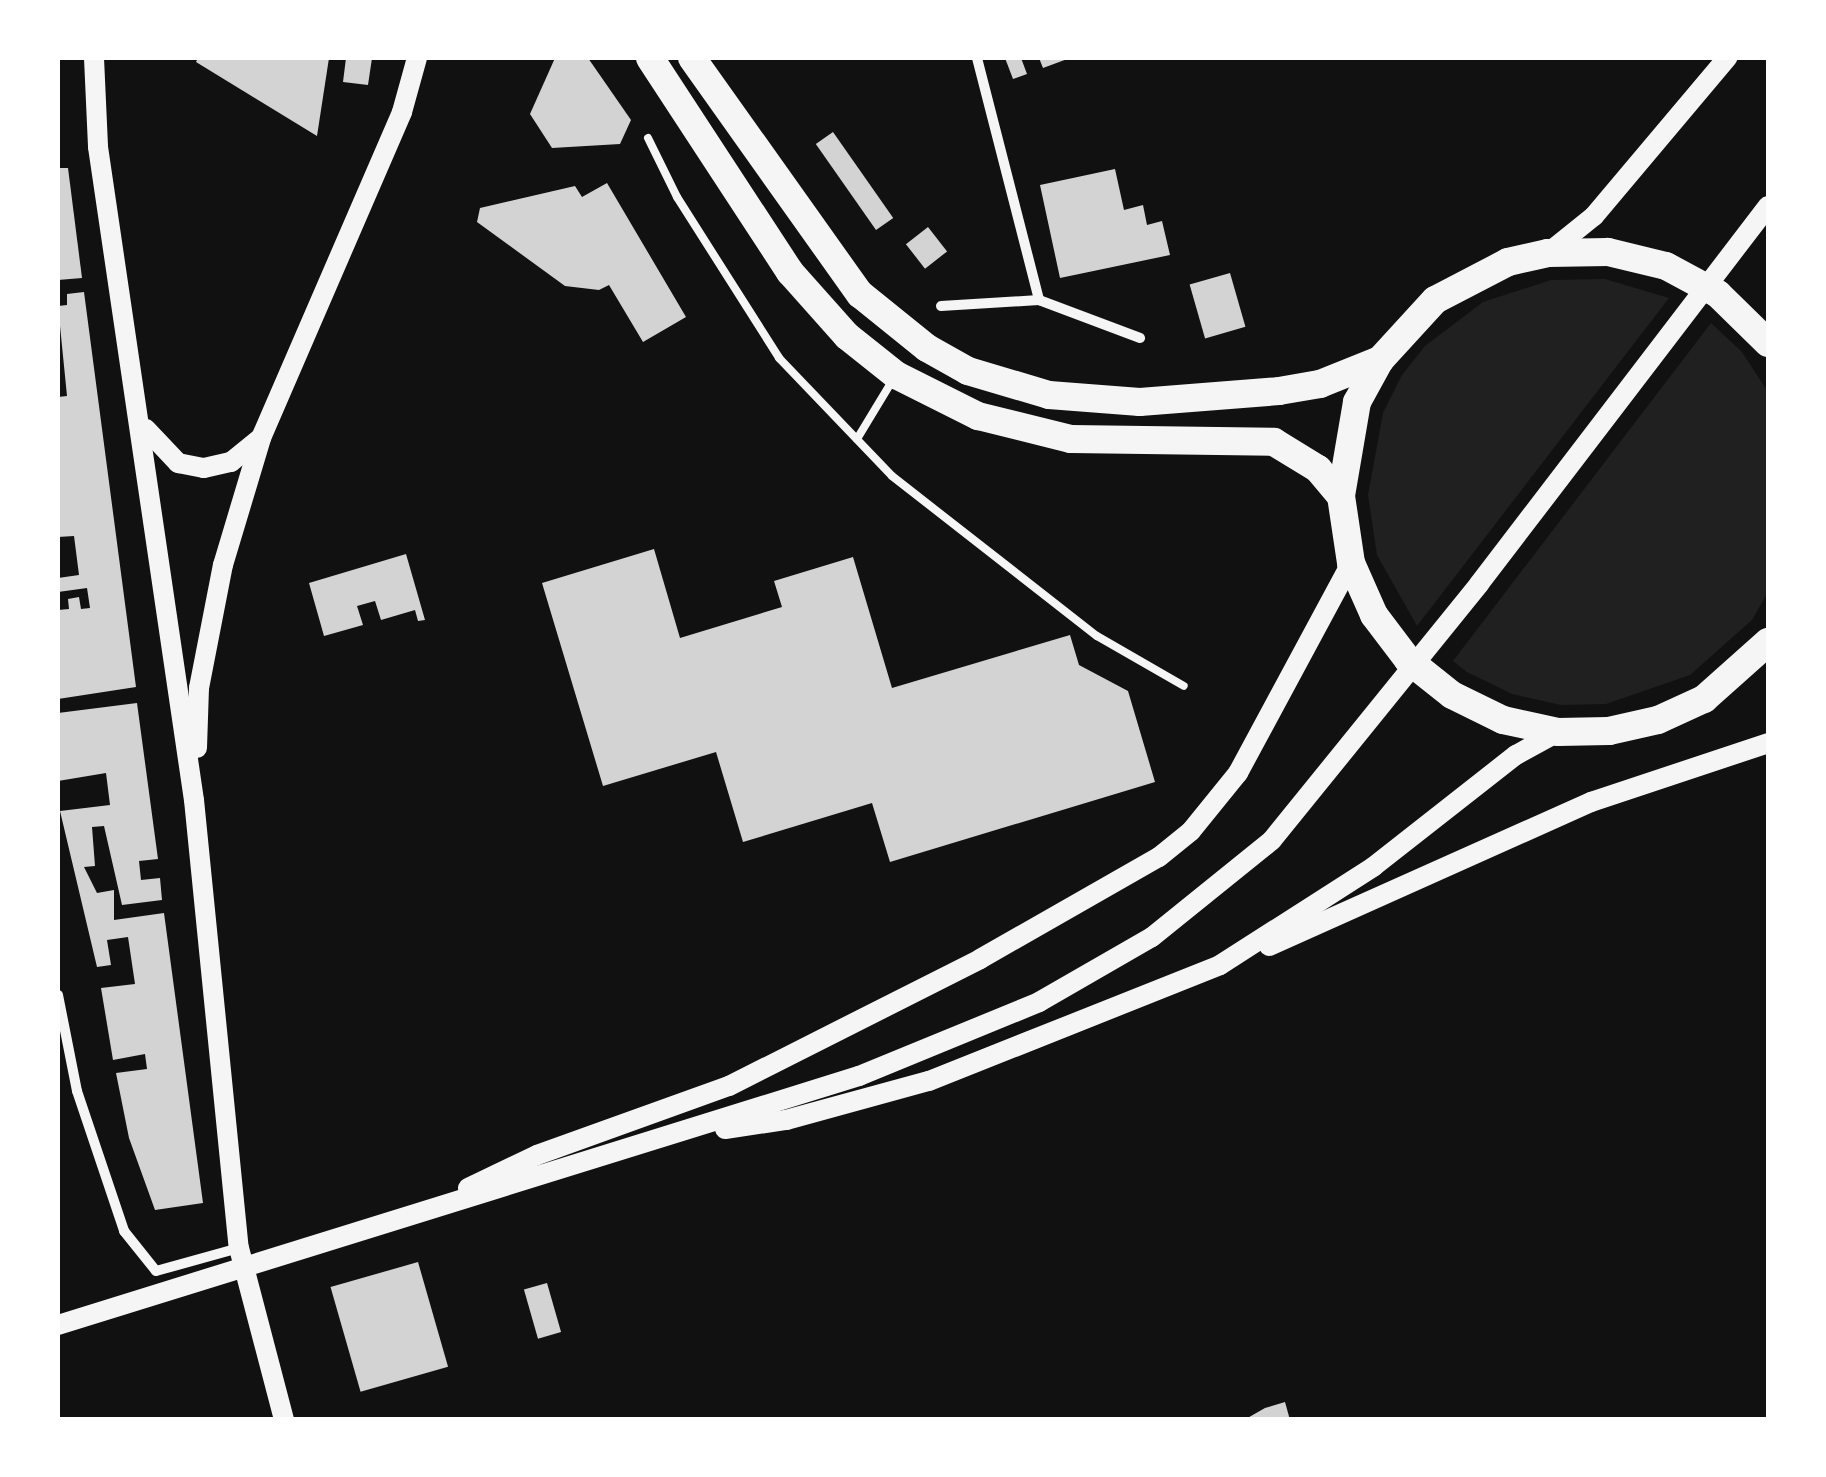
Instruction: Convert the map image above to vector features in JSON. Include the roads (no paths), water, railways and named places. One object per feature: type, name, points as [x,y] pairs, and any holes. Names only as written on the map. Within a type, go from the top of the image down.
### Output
[{"type":"highway","points":[[650,58],[790,272],[847,336],[896,375],[978,416],[1071,439],[1274,442],[1318,469],[1340,496]]},
{"type":"highway","points":[[692,58],[850,283],[890,322],[968,371],[1049,395],[1140,402],[1320,384],[1380,360]]},
{"type":"highway","points":[[1768,343],[1718,294],[1666,266],[1608,252],[1548,252],[1508,262],[1435,300],[1380,360],[1353,418],[1340,496],[1352,563],[1374,615],[1408,660],[1469,704],[1503,720],[1558,732],[1608,731],[1658,720],[1704,699],[1756,667],[1768,642]]},
{"type":"main road","points":[[94,58],[98,146],[142,423],[194,800],[239,1248],[284,1420]]},
{"type":"main road","points":[[194,800],[203,671],[223,565],[261,438],[402,112],[417,58]]},
{"type":"main road","points":[[1548,252],[1594,216],[1728,58]]},
{"type":"main road","points":[[58,1325],[668,1137],[918,1054],[1039,1002],[1183,914],[1272,840],[1479,584],[1768,206]]},
{"type":"main road","points":[[142,423],[167,455],[204,468],[231,462],[261,438]]},
{"type":"main road","points":[[408,1217],[536,1155],[746,1078],[980,959],[1160,857],[1191,831],[1238,773],[1352,563]]},
{"type":"main road","points":[[1220,964],[1373,867],[1516,755],[1558,732]]},
{"type":"main road","points":[[668,1137],[786,1120],[929,1081],[1220,964],[1592,802],[1768,743]]},
{"type":"street","points":[[977,58],[1039,300]]},
{"type":"street","points":[[941,306],[1039,300],[1140,338]]},
{"type":"street","points":[[58,996],[77,1092],[124,1231],[156,1271],[239,1248]]},
{"type":"lane","points":[[648,138],[677,196],[779,358],[892,476],[1097,636],[1184,686]]},
{"type":"lane","points":[[857,438],[896,375]]}]
